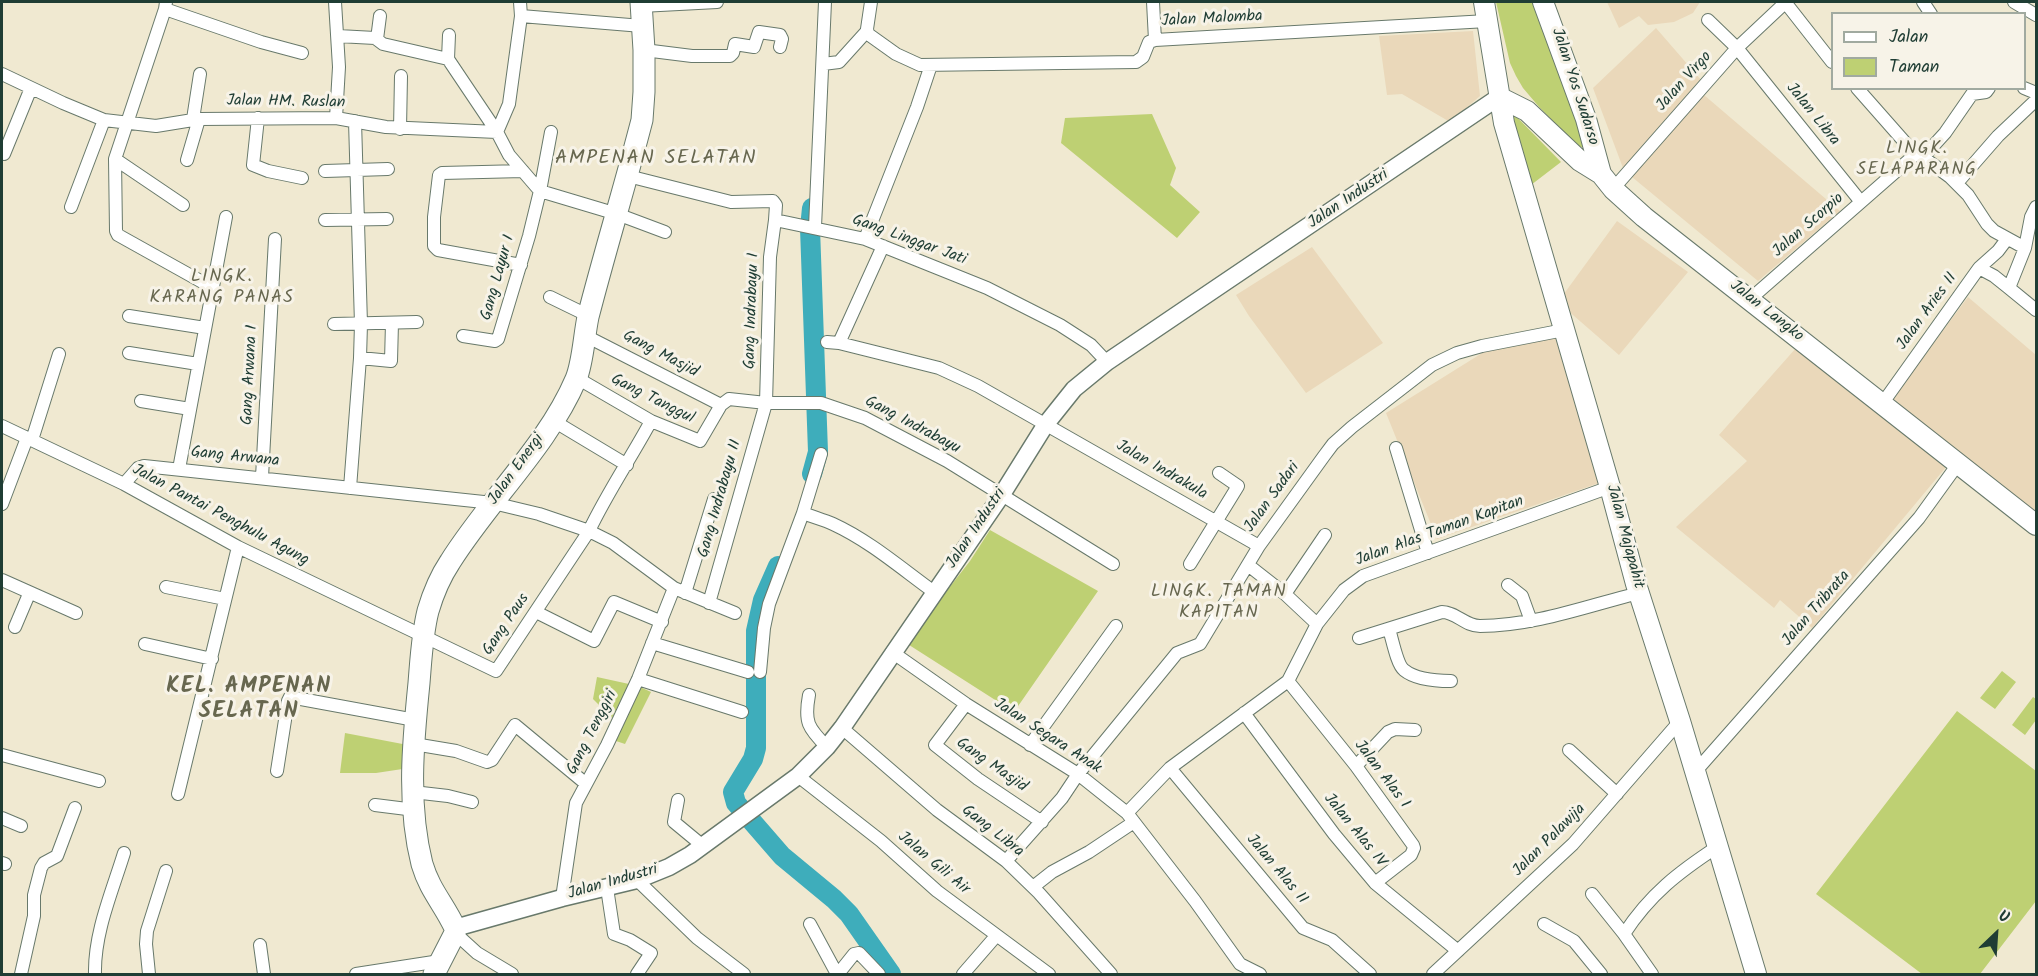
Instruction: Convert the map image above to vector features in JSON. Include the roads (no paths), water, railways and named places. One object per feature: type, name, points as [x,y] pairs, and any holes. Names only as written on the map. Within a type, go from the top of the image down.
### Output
[{"type":"highway","name":"Jalan Energi","points":[[455,931],[426,876],[420,852],[414,801],[415,720],[423,636],[432,600],[446,567],[552,420],[577,378],[586,325],[642,120],[645,50],[641,11]]},
{"type":"highway","points":[[437,968],[455,931]]},
{"type":"main road","points":[[1484,2],[1499,97]]},
{"type":"main road","name":"Jalan Yos Sudarso","points":[[1543,2],[1607,181]]},
{"type":"main road","name":"Jalan Langko","points":[[1499,97],[1527,111],[1580,162],[1607,181],[1644,217],[2037,525]]},
{"type":"main road","name":"Jalan Majapahit","points":[[1499,97],[1504,123],[1639,593],[1756,975]]},
{"type":"street","points":[[335,2],[339,67],[336,118]]},
{"type":"street","points":[[497,132],[509,104],[521,16],[520,2]]},
{"type":"street","points":[[521,16],[641,11],[717,2]]},
{"type":"street","points":[[812,226],[825,2]]},
{"type":"street","points":[[823,64],[839,62],[867,32],[871,2]]},
{"type":"street","name":"Jalan Malomba","points":[[1153,2],[1155,40],[1488,21]]},
{"type":"street","points":[[1786,2],[1831,59]]},
{"type":"street","name":"Jalan Virgo","points":[[1607,181],[1737,48],[1786,2]]},
{"type":"street","points":[[2014,2],[2037,15]]},
{"type":"street","points":[[213,288],[117,233],[115,159],[166,5],[240,35],[302,53]]},
{"type":"street","points":[[377,39],[380,16]]},
{"type":"street","name":"Jalan Libra","points":[[1708,20],[1737,48],[1861,202]]},
{"type":"street","points":[[645,50],[692,56],[730,56],[735,44],[754,47],[759,32],[780,35],[782,39],[780,47]]},
{"type":"street","points":[[867,32],[896,54],[920,65],[1136,62],[1143,57],[1149,42],[1155,40]]},
{"type":"street","points":[[449,35],[448,59],[497,132],[509,155],[540,191],[617,214],[666,232]]},
{"type":"street","points":[[338,36],[377,39],[383,44],[448,59]]},
{"type":"street","points":[[865,239],[917,107],[931,64]]},
{"type":"street","name":"Jalan HM. Ruslan","points":[[2,74],[104,120],[156,126],[196,119],[336,118],[400,129],[497,132]]},
{"type":"street","points":[[187,160],[194,139],[200,74]]},
{"type":"street","points":[[400,129],[401,76]]},
{"type":"street","points":[[4,154],[31,88]]},
{"type":"street","points":[[1859,90],[1894,133],[1957,183],[1977,207],[1987,224],[2007,239],[2030,244]]},
{"type":"street","name":"Jalan Scorpio","points":[[1749,300],[1945,132],[1972,94],[1988,90]]},
{"type":"street","name":"Jalan Industri","points":[[455,931],[562,898],[637,880],[669,867],[703,846],[798,776],[842,728],[1001,496],[1046,424],[1074,389],[1107,362],[1499,97]]},
{"type":"street","points":[[1957,183],[1998,136],[2037,99]]},
{"type":"street","points":[[258,118],[253,165],[262,170],[302,178]]},
{"type":"street","points":[[71,207],[104,120]]},
{"type":"street","points":[[350,488],[361,324],[355,121]]},
{"type":"street","name":"Gang Layur I","points":[[463,336],[495,341],[498,339],[521,265],[540,191],[550,132]]},
{"type":"street","points":[[115,159],[183,205]]},
{"type":"street","points":[[325,171],[388,170]]},
{"type":"street","points":[[521,265],[438,250],[434,246],[433,232],[439,175],[442,173],[523,171]]},
{"type":"street","points":[[628,176],[730,202],[771,200],[776,205],[775,220]]},
{"type":"street","points":[[2009,288],[2030,244],[2031,217],[2037,207]]},
{"type":"street","points":[[179,469],[226,217]]},
{"type":"street","points":[[326,220],[387,219]]},
{"type":"street","name":"Gang Linggar Jati","points":[[775,220],[865,239],[987,288],[1060,325],[1091,345],[1107,362]]},
{"type":"street","name":"Gang Indrabayu I","points":[[766,403],[770,257],[775,220]]},
{"type":"street","name":"Gang Arwana I","points":[[262,477],[275,239]]},
{"type":"street","points":[[1979,268],[1998,251],[2007,239]]},
{"type":"street","name":"Jalan Indrakula","points":[[883,246],[833,343],[939,368],[988,391],[1259,546]]},
{"type":"street","name":"Jalan Aries II","points":[[1882,404],[1979,268],[1994,276],[2037,310]]},
{"type":"street","name":"Gang Masjid","points":[[550,297],[586,325],[725,402]]},
{"type":"street","points":[[129,316],[205,328]]},
{"type":"street","points":[[334,324],[417,322]]},
{"type":"street","points":[[360,358],[391,361],[392,323]]},
{"type":"street","name":"Jalan Sadari","points":[[1078,774],[1177,652],[1200,644],[1259,546],[1333,444],[1432,365],[1457,353],[1482,346],[1564,330]]},
{"type":"street","points":[[129,353],[198,364]]},
{"type":"street","points":[[2,504],[29,439],[59,354]]},
{"type":"street","name":"Gang Tanggul","points":[[577,378],[651,421],[700,441],[725,402]]},
{"type":"street","points":[[141,401],[190,409]]},
{"type":"street","name":"Gang Indrabayu","points":[[725,402],[820,403],[856,414],[882,425],[947,461],[1113,564]]},
{"type":"street","name":"Gang Indrabayu II","points":[[709,603],[766,403]]},
{"type":"street","points":[[552,420],[627,465]]},
{"type":"street","name":"Gang Paus","points":[[423,636],[496,670],[589,531],[601,506],[651,421]]},
{"type":"street","name":"Jalan Pantai Penghulu Agung","points":[[2,426],[124,484],[238,547],[423,636]]},
{"type":"street","points":[[1396,448],[1428,553]]},
{"type":"street","points":[[652,643],[754,672],[769,604],[803,513],[821,454]]},
{"type":"street","name":"Jalan Tribrata","points":[[1695,772],[1919,518],[1958,464]]},
{"type":"street","name":"Gang Arwana","points":[[124,484],[141,466],[493,503],[539,514],[589,531],[613,543],[680,590],[735,613]]},
{"type":"street","points":[[1190,564],[1238,486],[1219,473]]},
{"type":"street","name":"Jalan Alas Taman Kapitan","points":[[1130,817],[1170,768],[1288,681],[1317,624],[1344,590],[1363,576],[1610,487]]},
{"type":"street","name":"Gang Tenggiri","points":[[562,898],[575,807],[585,783],[607,745],[662,622],[680,590],[714,499]]},
{"type":"street","points":[[803,513],[833,524],[848,533],[876,550],[934,592]]},
{"type":"street","points":[[1285,594],[1325,535]]},
{"type":"street","points":[[178,794],[238,547]]},
{"type":"street","points":[[1248,565],[1285,594],[1317,624]]},
{"type":"street","points":[[2,580],[29,594],[76,612]]},
{"type":"street","points":[[1508,585],[1522,596],[1531,621]]},
{"type":"street","points":[[166,587],[225,599]]},
{"type":"street","points":[[1359,638],[1442,612],[1454,614],[1478,626],[1531,621],[1639,593]]},
{"type":"street","points":[[15,627],[29,594]]},
{"type":"street","points":[[536,612],[594,641],[614,602],[662,622]]},
{"type":"street","points":[[1030,745],[1116,626]]},
{"type":"street","points":[[1389,629],[1400,665],[1404,670],[1432,681],[1451,681]]},
{"type":"street","points":[[145,644],[212,659]]},
{"type":"street","name":"Jalan Segara Anak","points":[[892,652],[966,704],[1078,774],[1130,817],[1240,964],[1260,975]]},
{"type":"street","points":[[638,679],[742,712]]},
{"type":"street","name":"Jalan Alas I","points":[[1288,681],[1356,766],[1414,848],[1411,855],[1375,883]]},
{"type":"street","points":[[809,695],[806,721],[810,730],[827,747]]},
{"type":"street","points":[[277,771],[290,697],[415,720]]},
{"type":"street","name":"Gang Masjid","points":[[966,704],[935,746],[978,779],[1042,822]]},
{"type":"street","name":"Jalan Alas IV","points":[[1244,713],[1328,825],[1375,883],[1458,951]]},
{"type":"street","name":"Jalan Palawija","points":[[1433,975],[1573,844],[1680,721]]},
{"type":"street","points":[[414,744],[456,751],[487,762],[492,760],[515,725],[585,783]]},
{"type":"street","name":"Gang Libra","points":[[842,728],[937,810],[1006,861],[1033,887],[1111,974]]},
{"type":"street","points":[[1356,766],[1388,732],[1395,729],[1415,730]]},
{"type":"street","points":[[1569,750],[1617,794]]},
{"type":"street","points":[[2,755],[99,781]]},
{"type":"street","name":"Jalan Alas II","points":[[1170,768],[1303,928],[1332,940],[1371,975]]},
{"type":"street","points":[[1006,861],[1042,822],[1078,774]]},
{"type":"street","name":"Jalan Gili Air","points":[[798,776],[881,841],[937,891],[1049,975]]},
{"type":"street","points":[[375,806],[448,796],[472,802]]},
{"type":"street","points":[[678,800],[674,822],[703,846]]},
{"type":"street","points":[[21,975],[34,916],[34,895],[41,868],[44,863],[54,859],[57,855],[75,808]]},
{"type":"street","points":[[1033,887],[1052,872],[1089,852],[1130,817]]},
{"type":"street","points":[[2,819],[21,826]]},
{"type":"street","points":[[1624,934],[1637,915],[1665,884],[1718,847]]},
{"type":"street","points":[[95,975],[94,955],[124,852]]},
{"type":"street","points":[[149,975],[147,931],[166,871]]},
{"type":"street","points":[[637,880],[698,938],[744,975]]},
{"type":"street","points":[[607,888],[614,934],[630,940],[651,953],[638,975]]},
{"type":"street","points":[[1592,894],[1624,934],[1652,975]]},
{"type":"street","points":[[810,924],[838,975],[854,954],[859,953],[879,975]]},
{"type":"street","points":[[1544,924],[1574,941],[1601,975]]},
{"type":"street","points":[[455,931],[477,953],[512,975]]},
{"type":"street","points":[[966,974],[996,936]]},
{"type":"street","points":[[260,945],[264,975]]},
{"type":"street","points":[[357,975],[437,968]]},
{"type":"waterway","points":[[812,208],[810,228],[818,452],[812,474]]},
{"type":"waterway","points":[[778,566],[763,600],[756,631],[756,748],[753,759],[733,792],[736,803],[782,856],[849,914],[891,974]]},
{"type":"district","name":"AMPENAN SELATAN","points":[[656,160]]},
{"type":"district","name":"LINGK. SELAPARANG","points":[[1917,160]]},
{"type":"district","name":"LINGK. KARANG PANAS","points":[[222,288]]},
{"type":"district","name":"LINGK. TAMAN KAPITAN","points":[[1219,603]]},
{"type":"district","name":"KEL. AMPENAN SELATAN","points":[[249,700]]}]
